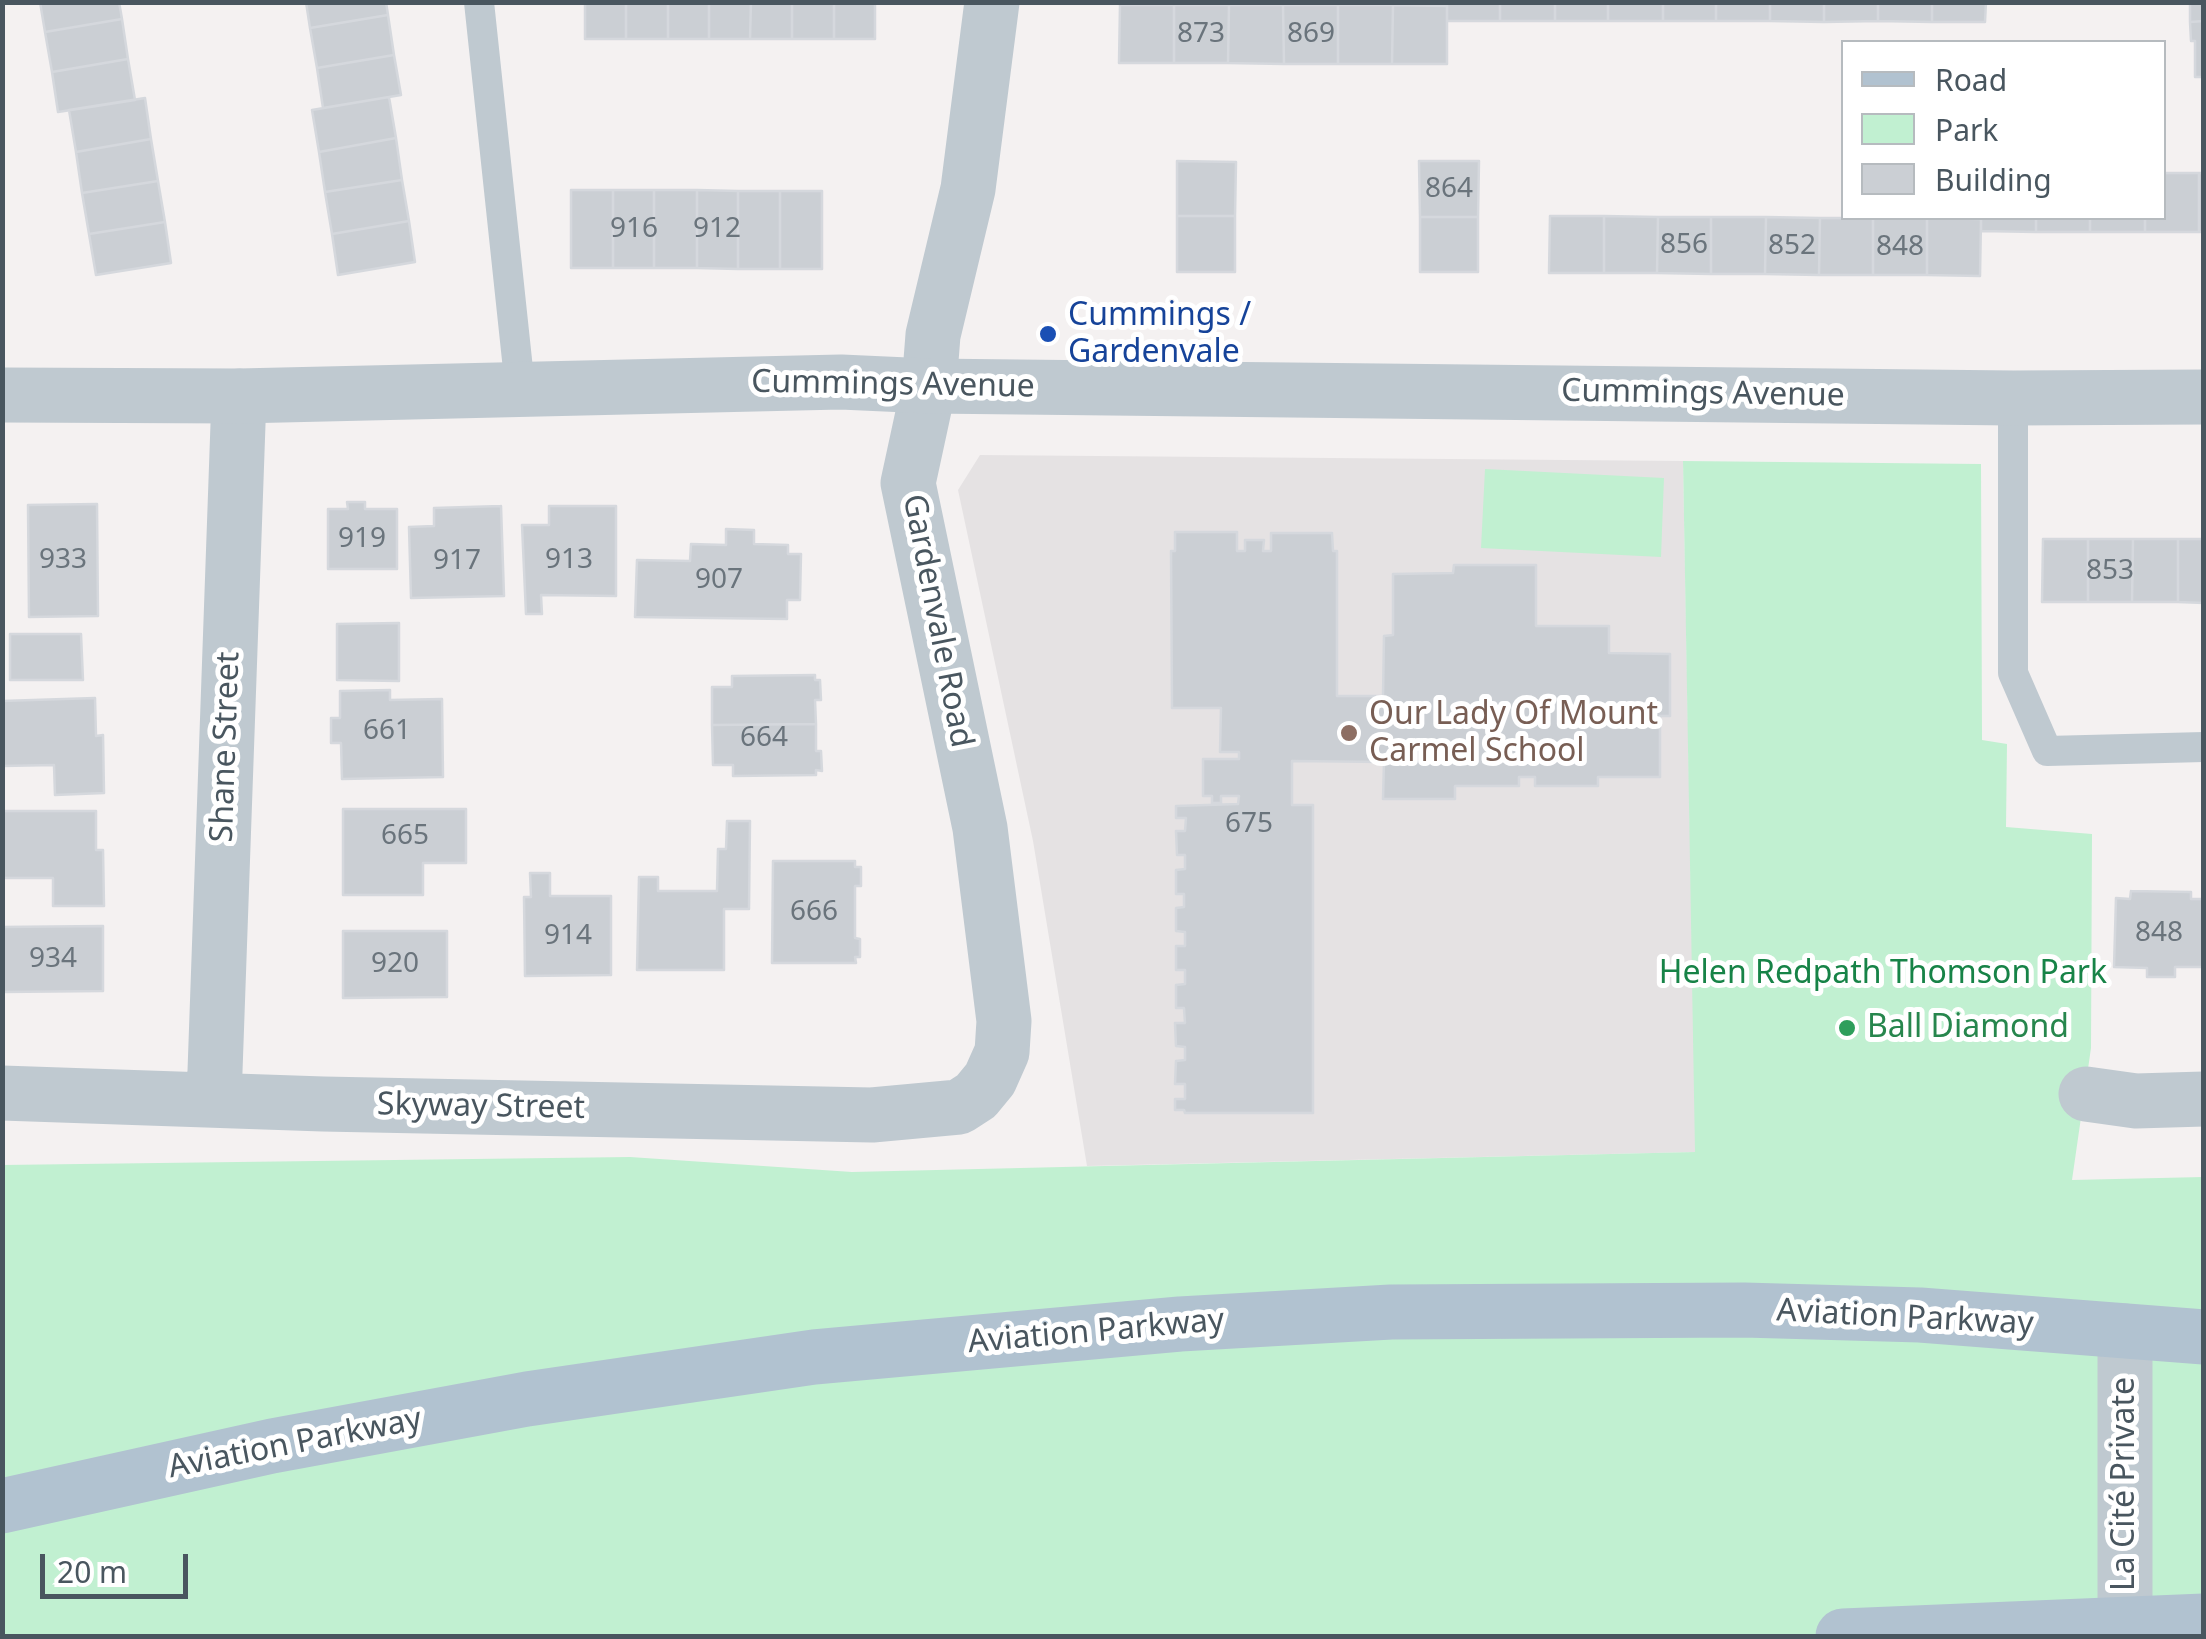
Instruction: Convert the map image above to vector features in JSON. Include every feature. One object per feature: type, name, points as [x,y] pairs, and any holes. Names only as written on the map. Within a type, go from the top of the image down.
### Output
[{"type":"main road","name":"Aviation Parkway","points":[[2,1506],[272,1446],[527,1399],[814,1357],[1180,1324],[1409,1312],[1744,1310],[1920,1315],[2204,1337]]},
{"type":"main road","points":[[1843,1636],[2125,1630],[2204,1621]]},
{"type":"street","name":"Gardenvale Road","points":[[959,1107],[976,1096],[990,1079],[1002,1052],[1004,1021],[980,828],[908,483],[929,386],[936,322],[968,189],[992,2]]},
{"type":"street","name":"Cummings Avenue","points":[[2,396],[239,396],[841,382],[2013,398],[2204,397]]},
{"type":"street","name":"Shane Street","points":[[214,1100],[239,396]]},
{"type":"street","name":"Skyway Street","points":[[2,1093],[872,1115],[959,1107]]},
{"type":"street","points":[[2086,1094],[2136,1101],[2204,1099]]},
{"type":"street","name":"La Cité Private","points":[[2125,1331],[2125,1630]]},
{"type":"lane","points":[[479,2],[520,388]]},
{"type":"lane","points":[[2013,398],[2013,673],[2047,751],[2204,748]]},
{"type":"shaded area","name":"Our Lady Of Mount Carmel School","points":[[980,455],[1683,461],[1696,1152],[1087,1166],[1033,841],[958,490]]},
{"type":"green space","name":"Helen Redpath Thomson Park","points":[[1683,461],[1981,464],[1982,740],[2007,744],[2006,827],[2092,834],[2091,1048],[2072,1180],[2203,1177],[2203,1636],[3,1636],[2,1165],[630,1157],[852,1172],[1695,1152]]},
{"type":"green space","points":[[1485,469],[1664,478],[1661,557],[1481,548]]},
{"type":"building","points":[[40,2],[119,2],[122,19],[45,32]]},
{"type":"building","points":[[306,2],[386,2],[388,15],[310,28]]},
{"type":"building","points":[[585,2],[626,2],[626,39],[585,39]]},
{"type":"building","points":[[626,2],[668,2],[668,39],[626,39]]},
{"type":"building","points":[[668,2],[709,2],[709,39],[668,39]]},
{"type":"building","points":[[709,2],[751,2],[750,39],[709,39]]},
{"type":"building","points":[[751,2],[792,2],[792,39],[750,39]]},
{"type":"building","points":[[792,2],[834,2],[834,39],[792,39]]},
{"type":"building","points":[[834,2],[875,2],[875,39],[834,39]]},
{"type":"building","points":[[1447,2],[1500,2],[1500,21],[1447,21]]},
{"type":"building","points":[[1500,2],[1555,2],[1555,21],[1500,21]]},
{"type":"building","points":[[1555,2],[1608,2],[1608,21],[1555,21]]},
{"type":"building","points":[[1608,2],[1663,2],[1663,21],[1608,21]]},
{"type":"building","points":[[1663,2],[1716,2],[1716,21],[1663,21]]},
{"type":"building","points":[[1716,2],[1770,2],[1770,21],[1716,21]]},
{"type":"building","points":[[1770,2],[1824,2],[1824,22],[1770,21]]},
{"type":"building","points":[[1824,2],[1878,2],[1878,21],[1824,22]]},
{"type":"building","points":[[1878,2],[1932,2],[1932,22],[1878,21]]},
{"type":"building","points":[[1932,2],[1986,2],[1985,22],[1932,22]]},
{"type":"building","points":[[2190,2],[2204,2],[2204,21],[2190,22]]},
{"type":"building","points":[[1120,5],[1174,5],[1174,63],[1119,63]]},
{"type":"building","points":[[1174,5],[1229,5],[1228,63],[1174,63]]},
{"type":"building","points":[[1229,5],[1283,5],[1284,64],[1228,63]]},
{"type":"building","points":[[1283,5],[1338,5],[1338,64],[1284,64]]},
{"type":"building","points":[[1338,5],[1393,5],[1392,64],[1338,64]]},
{"type":"building","points":[[1393,5],[1447,6],[1447,64],[1392,64]]},
{"type":"building","points":[[388,15],[394,55],[317,68],[310,28]]},
{"type":"building","points":[[122,19],[128,59],[52,72],[45,32]]},
{"type":"building","points":[[2204,21],[2204,77],[2195,77],[2195,41],[2191,41],[2190,22]]},
{"type":"building","points":[[394,55],[401,95],[323,108],[317,68]]},
{"type":"building","points":[[128,59],[135,100],[58,112],[52,72]]},
{"type":"building","points":[[389,97],[396,138],[319,152],[312,110]]},
{"type":"building","points":[[145,98],[151,139],[76,152],[69,110]]},
{"type":"building","points":[[396,138],[402,180],[325,192],[319,152]]},
{"type":"building","points":[[151,139],[158,181],[82,193],[76,152]]},
{"type":"building","points":[[1177,161],[1236,162],[1235,216],[1177,216]]},
{"type":"building","points":[[1419,161],[1479,161],[1478,217],[1420,217]]},
{"type":"building","points":[[2166,173],[2199,173],[2199,232],[2145,232],[2145,220],[2166,220]]},
{"type":"building","points":[[2199,173],[2204,173],[2204,232],[2199,232]]},
{"type":"building","points":[[402,180],[409,221],[332,234],[325,192]]},
{"type":"building","points":[[158,181],[165,222],[89,234],[82,193]]},
{"type":"building","points":[[571,190],[613,190],[613,268],[571,268]]},
{"type":"building","points":[[613,190],[654,190],[654,268],[613,268]]},
{"type":"building","points":[[654,190],[697,190],[697,268],[654,268]]},
{"type":"building","points":[[697,190],[738,191],[738,269],[697,268]]},
{"type":"building","points":[[738,191],[780,191],[780,269],[738,269]]},
{"type":"building","points":[[780,191],[822,191],[822,269],[780,269]]},
{"type":"building","points":[[1177,216],[1235,216],[1235,272],[1177,272]]},
{"type":"building","points":[[1550,216],[1604,216],[1604,273],[1549,273]]},
{"type":"building","points":[[1604,216],[1658,217],[1657,273],[1604,273]]},
{"type":"building","points":[[1420,217],[1478,217],[1478,272],[1420,272]]},
{"type":"building","points":[[1658,217],[1711,217],[1711,274],[1657,273]]},
{"type":"building","points":[[1711,217],[1766,217],[1765,274],[1711,274]]},
{"type":"building","points":[[1766,217],[1820,218],[1819,275],[1765,274]]},
{"type":"building","points":[[1820,218],[1873,220],[1873,275],[1819,275]]},
{"type":"building","points":[[1873,220],[1927,220],[1927,275],[1873,275]]},
{"type":"building","points":[[1927,220],[1981,220],[1980,276],[1927,275]]},
{"type":"building","points":[[1981,220],[2036,220],[2036,232],[1981,231]]},
{"type":"building","points":[[2036,220],[2090,220],[2090,232],[2036,232]]},
{"type":"building","points":[[2090,220],[2145,220],[2145,232],[2090,232]]},
{"type":"building","points":[[409,221],[415,262],[338,275],[332,234]]},
{"type":"building","points":[[165,222],[171,263],[96,275],[89,234]]},
{"type":"building","points":[[347,502],[365,502],[365,509],[397,509],[397,569],[328,569],[328,509],[348,509]]},
{"type":"building","points":[[97,504],[98,616],[29,617],[28,505]]},
{"type":"building","points":[[501,506],[504,596],[411,598],[409,527],[434,526],[434,508]]},
{"type":"building","points":[[549,506],[616,506],[616,596],[541,595],[542,614],[526,614],[522,525],[549,525]]},
{"type":"building","points":[[726,529],[754,530],[754,544],[788,545],[788,554],[801,554],[800,600],[787,600],[787,619],[635,617],[637,560],[690,561],[691,544],[726,545]]},
{"type":"building","points":[[1175,532],[1237,532],[1237,551],[1245,551],[1245,540],[1264,540],[1263,551],[1271,551],[1271,533],[1332,533],[1333,551],[1337,551],[1337,696],[1383,696],[1384,636],[1393,635],[1393,574],[1453,573],[1454,565],[1536,565],[1536,626],[1609,626],[1609,653],[1670,654],[1670,716],[1660,716],[1660,777],[1598,777],[1598,786],[1535,786],[1535,777],[1519,777],[1519,786],[1455,786],[1455,799],[1383,799],[1384,762],[1292,761],[1292,805],[1313,805],[1313,1113],[1175,1110],[1175,1099],[1185,1099],[1185,1084],[1175,1084],[1176,1061],[1185,1060],[1185,1047],[1176,1046],[1175,1023],[1185,1023],[1184,1008],[1176,1008],[1176,985],[1185,984],[1185,970],[1176,970],[1176,946],[1185,946],[1185,932],[1176,931],[1176,908],[1184,907],[1184,894],[1176,894],[1176,870],[1185,869],[1185,855],[1177,855],[1176,831],[1185,831],[1186,818],[1176,818],[1176,806],[1238,804],[1239,796],[1221,796],[1221,803],[1212,803],[1212,796],[1203,796],[1203,759],[1239,759],[1239,752],[1220,752],[1221,708],[1172,708],[1171,551],[1175,551]]},
{"type":"building","points":[[2043,539],[2088,539],[2088,602],[2042,602]]},
{"type":"building","points":[[2088,539],[2133,539],[2132,602],[2088,602]]},
{"type":"building","points":[[2133,539],[2178,539],[2178,602],[2132,602]]},
{"type":"building","points":[[2178,539],[2204,539],[2204,603],[2178,602]]},
{"type":"building","points":[[399,623],[399,681],[337,680],[337,624]]},
{"type":"building","points":[[10,634],[81,634],[83,680],[10,680]]},
{"type":"building","points":[[815,675],[815,680],[820,680],[821,700],[815,700],[816,724],[712,725],[712,687],[732,687],[732,676]]},
{"type":"building","points":[[390,690],[390,700],[442,699],[443,777],[342,779],[341,743],[331,743],[331,718],[340,718],[340,691]]},
{"type":"building","points":[[95,698],[96,736],[103,735],[104,793],[55,795],[54,765],[2,766],[2,701]]},
{"type":"building","points":[[816,724],[816,751],[821,751],[822,771],[816,770],[816,775],[733,776],[733,765],[713,765],[712,725]]},
{"type":"building","points":[[343,809],[466,809],[466,863],[423,863],[423,895],[343,895]]},
{"type":"building","points":[[2,811],[96,811],[96,850],[103,850],[104,906],[53,906],[53,878],[2,878]]},
{"type":"building","points":[[727,821],[750,821],[749,909],[724,909],[724,970],[637,970],[639,877],[658,877],[658,891],[717,891],[718,849],[726,849]]},
{"type":"building","points":[[773,861],[855,861],[855,867],[861,867],[861,886],[855,886],[855,938],[860,939],[856,963],[772,963]]},
{"type":"building","points":[[530,873],[550,873],[550,896],[611,896],[611,975],[525,976],[524,897],[531,897]]},
{"type":"building","points":[[2131,891],[2191,892],[2191,899],[2204,899],[2204,967],[2175,967],[2175,977],[2147,977],[2147,968],[2114,967],[2116,898],[2130,899]]},
{"type":"building","points":[[103,926],[103,991],[2,992],[2,927]]},
{"type":"building","points":[[343,931],[447,931],[447,997],[343,998]]},
{"type":"place","name":"Cummings / Gardenvale","points":[[1048,334]]},
{"type":"place","name":"Our Lady Of Mount Carmel School","points":[[1349,733]]},
{"type":"place","name":"Ball Diamond","points":[[1847,1028]]}]
